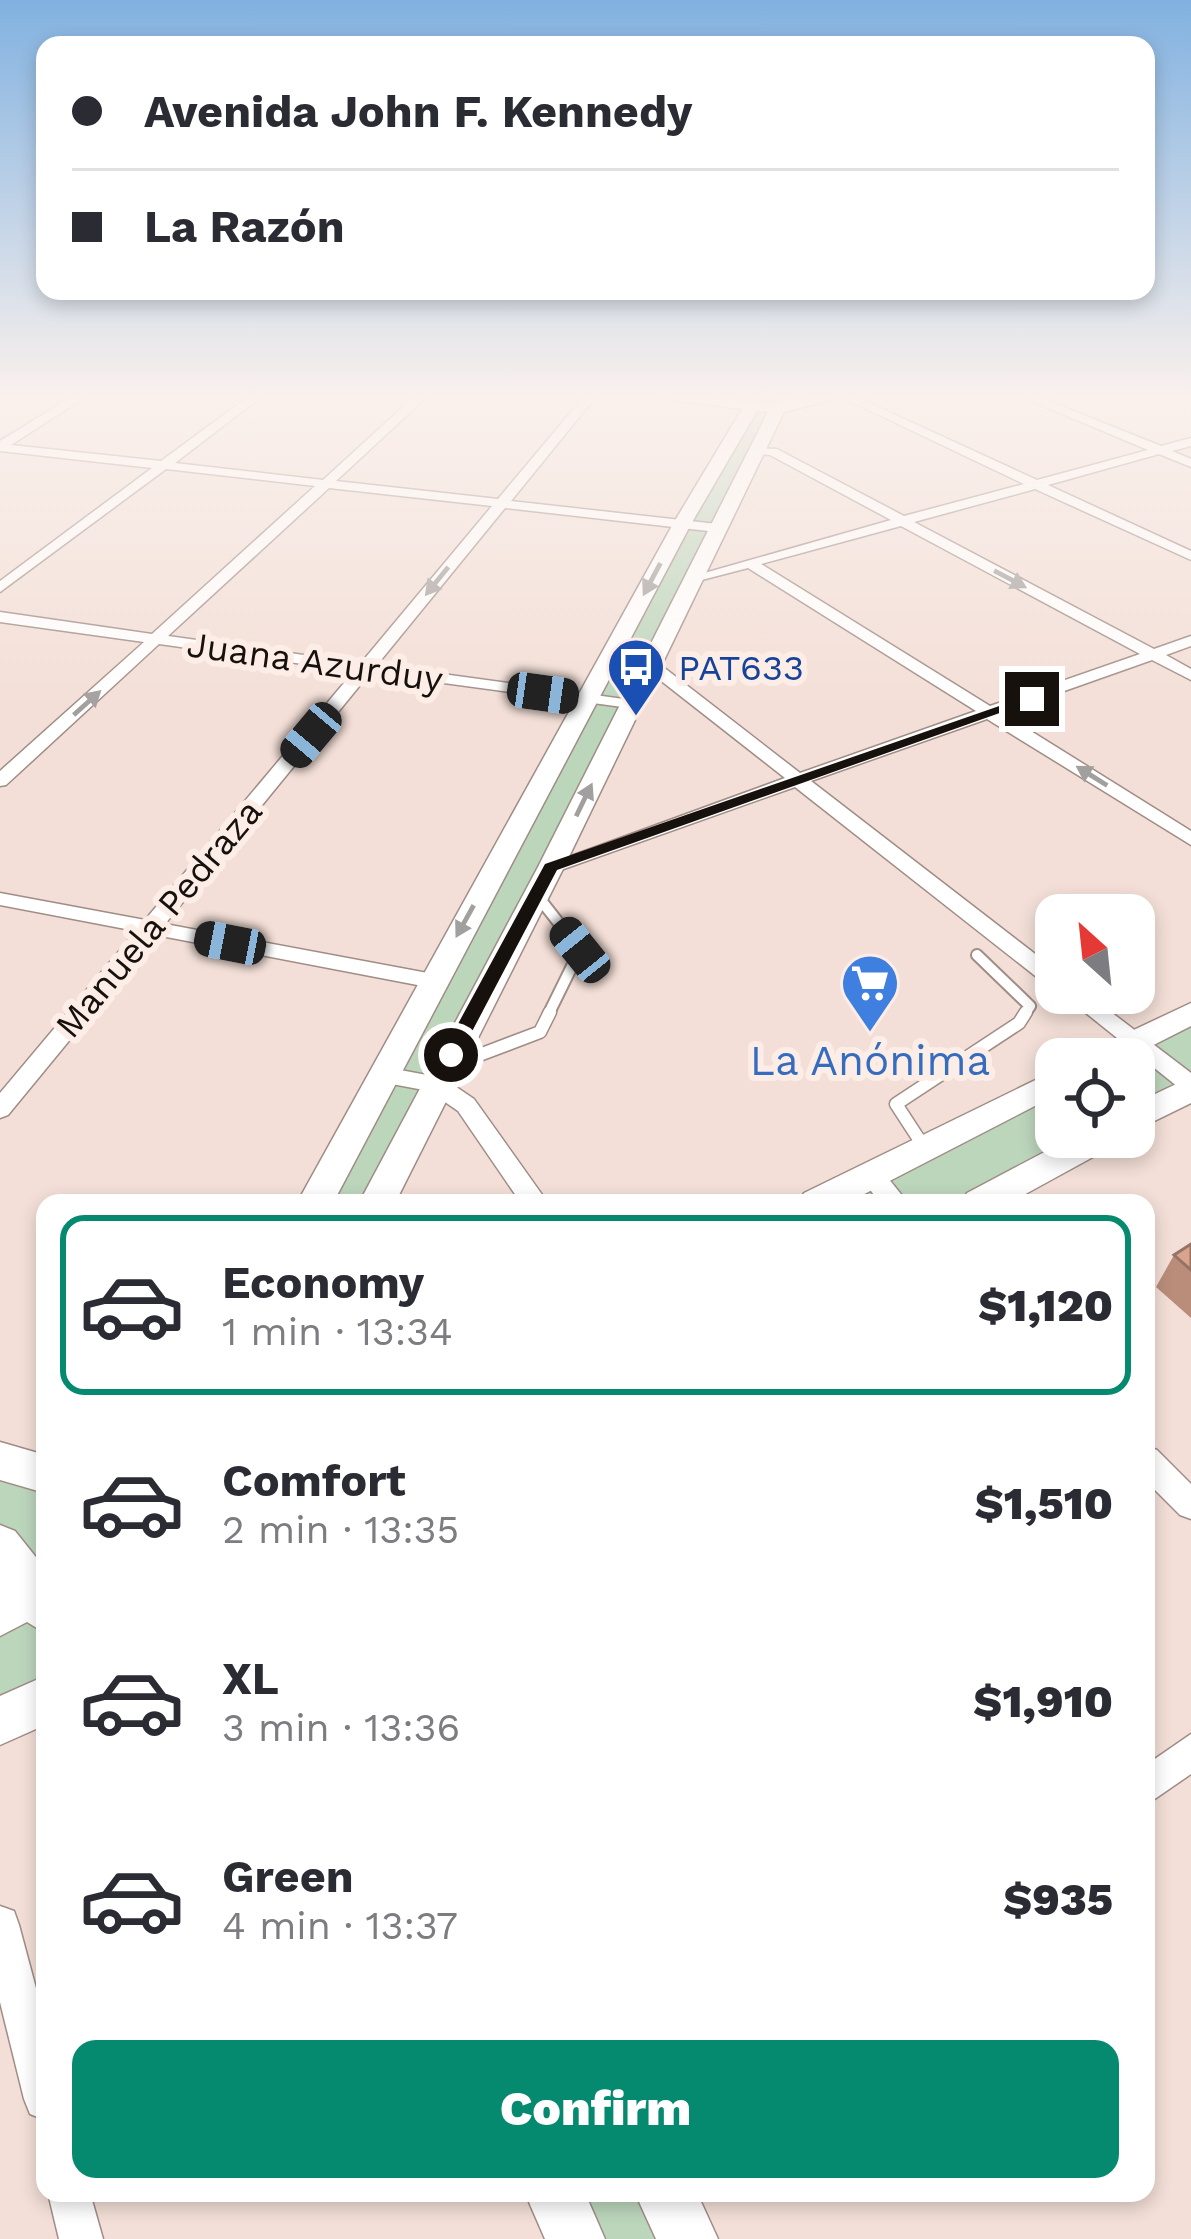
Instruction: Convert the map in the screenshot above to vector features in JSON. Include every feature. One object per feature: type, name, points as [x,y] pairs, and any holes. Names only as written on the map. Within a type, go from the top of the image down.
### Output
[{"type":"main road","points":[[319,1194],[700,498]]},
{"type":"main road","points":[[381,1194],[551,867],[733,498]]},
{"type":"main road","points":[[1142,1038],[1191,1013]]},
{"type":"main road","points":[[1155,1107],[1191,1087]]},
{"type":"main road","points":[[834,1194],[1035,1092]]},
{"type":"main road","points":[[996,1194],[1062,1158]]},
{"type":"main road","points":[[0,1461],[36,1471]]},
{"type":"main road","points":[[0,1546],[31,1599]]},
{"type":"main road","points":[[0,1721],[36,1704]]},
{"type":"main road","points":[[559,2202],[575,2239]]},
{"type":"main road","points":[[670,2202],[688,2239]]},
{"type":"street","points":[[0,587],[119,498]]},
{"type":"street","points":[[0,781],[312,498]]},
{"type":"street","points":[[458,498],[718,528]]},
{"type":"street","name":"Manuela Pedraza","points":[[0,1109],[503,498]]},
{"type":"street","points":[[859,498],[1191,675]]},
{"type":"street","points":[[694,578],[985,498]]},
{"type":"street","points":[[1067,498],[1191,556]]},
{"type":"street","points":[[750,563],[1191,839]]},
{"type":"street","name":"Juana Azurduy","points":[[0,617],[631,705]]},
{"type":"street","points":[[551,867],[1191,641]]},
{"type":"street","points":[[652,666],[1035,965]]},
{"type":"street","points":[[0,899],[433,981]]},
{"type":"street","points":[[1099,1014],[1129,1038]]},
{"type":"street","points":[[1155,1059],[1191,1087]]},
{"type":"street","points":[[384,1075],[436,1084],[466,1105],[529,1194]]},
{"type":"street","points":[[871,1175],[887,1194]]},
{"type":"street","points":[[1155,1469],[1191,1504]]},
{"type":"street","points":[[1155,1780],[1191,1752]]},
{"type":"street","points":[[0,1925],[36,2064]]},
{"type":"street","points":[[71,2202],[81,2239]]},
{"type":"lane","points":[[451,1055],[474,1057],[540,1032],[580,950],[536,894]]},
{"type":"lane","points":[[924,1148],[896,1104],[1019,1023],[1030,1006],[977,956]]},
{"type":"green space","points":[[701,498],[733,498],[382,1194],[320,1194]]},
{"type":"green space","points":[[1191,1013],[1191,1089],[1155,1108],[1155,1038],[1142,1038]]},
{"type":"green space","points":[[1035,1092],[1035,1158],[1062,1158],[996,1194],[834,1194]]},
{"type":"green space","points":[[0,1461],[36,1471],[36,1704],[0,1721]]},
{"type":"green space","points":[[559,2202],[670,2202],[688,2239],[575,2239]]},
{"type":"building","points":[[1191,1244],[1191,1270],[1174,1255]]},
{"type":"place","name":"PAT633","points":[[636,718]]},
{"type":"place","name":"La Anónima","points":[[870,1034]]},
{"type":"route","points":[[451,1055],[551,867],[1032,699]]}]
